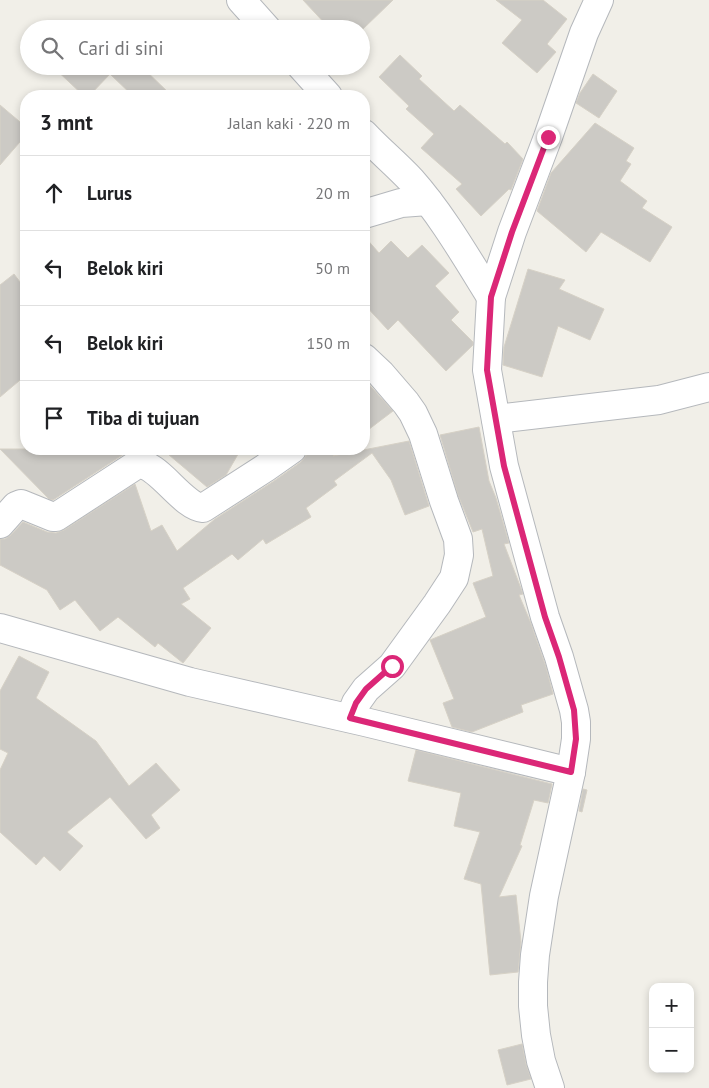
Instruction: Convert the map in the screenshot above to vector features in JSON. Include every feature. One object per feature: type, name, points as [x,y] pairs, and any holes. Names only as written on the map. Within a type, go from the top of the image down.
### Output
[{"type":"street","points":[[241,0],[259,20]]},
{"type":"street","points":[[550,1088],[541,1061],[536,1036],[533,982],[535,954],[544,896],[571,772],[576,739],[574,710],[545,617],[504,466],[487,370],[491,297],[512,232],[548,137],[584,33],[599,0]]},
{"type":"street","points":[[309,75],[323,90]]},
{"type":"street","points":[[370,140],[428,201],[459,245],[491,297]]},
{"type":"street","points":[[370,212],[401,203],[428,201]]},
{"type":"street","points":[[357,720],[356,703],[366,689],[392,666],[437,604],[454,578],[459,555],[458,539],[420,427],[406,403],[370,364]]},
{"type":"street","points":[[494,410],[659,400],[709,387]]},
{"type":"street","points":[[0,524],[16,506],[21,504],[56,517],[140,464],[153,470],[194,506],[203,508],[283,455]]},
{"type":"street","points":[[1,630],[190,682],[571,772]]},
{"type":"building","points":[[303,0],[393,0],[370,22],[370,20],[322,20]]},
{"type":"building","points":[[496,0],[543,0],[567,19],[547,44],[556,52],[537,73],[502,43],[522,20]]},
{"type":"building","points":[[400,55],[422,76],[419,79],[454,111],[460,105],[505,144],[507,142],[523,159],[511,190],[509,189],[481,216],[456,189],[462,184],[421,148],[434,134],[406,109],[409,106],[379,77]]},
{"type":"building","points":[[593,74],[617,91],[599,118],[576,103],[580,93]]},
{"type":"building","points":[[62,75],[109,75],[95,90],[78,90]]},
{"type":"building","points":[[111,75],[150,75],[166,90],[127,90]]},
{"type":"building","points":[[0,105],[20,122],[20,142],[0,165]]},
{"type":"building","points":[[595,123],[634,148],[626,161],[631,164],[620,181],[647,201],[642,208],[672,227],[650,262],[601,232],[586,252],[537,211],[551,173]]},
{"type":"building","points":[[391,241],[408,258],[422,245],[449,273],[435,286],[459,312],[451,320],[473,342],[473,345],[446,371],[398,320],[388,330],[370,310],[370,243],[379,253]]},
{"type":"building","points":[[528,269],[565,280],[559,289],[604,309],[590,340],[558,326],[542,377],[503,365],[504,347]]},
{"type":"building","points":[[14,274],[20,282],[20,380],[0,397],[0,285]]},
{"type":"building","points":[[370,386],[393,411],[370,428]]},
{"type":"building","points":[[479,427],[489,481],[509,543],[504,544],[523,594],[519,595],[546,667],[553,694],[521,705],[523,712],[472,732],[452,727],[443,703],[454,699],[430,640],[486,617],[473,583],[493,576],[482,529],[473,532],[458,495],[440,435]]},
{"type":"building","points":[[409,441],[429,506],[405,515],[391,480],[372,453],[370,454],[370,449]]},
{"type":"building","points":[[0,449],[20,449],[20,455],[122,455],[53,500],[49,499]]},
{"type":"building","points":[[169,455],[238,455],[226,475],[207,487]]},
{"type":"building","points":[[306,455],[334,455],[333,456],[369,455],[334,481],[337,485],[306,508],[311,517],[266,544],[263,539],[238,560],[232,554],[183,588],[190,599],[181,604],[211,628],[183,663],[158,643],[155,647],[118,617],[100,631],[75,600],[60,610],[47,590],[0,565],[0,539],[5,539],[11,535],[23,522],[47,532],[56,533],[64,530],[135,484],[151,531],[162,525],[177,551],[215,519],[274,481],[301,462]]},
{"type":"building","points":[[19,656],[49,672],[36,698],[96,741],[129,786],[156,763],[180,790],[151,815],[160,828],[146,839],[110,797],[67,832],[83,846],[60,871],[44,856],[36,865],[0,832],[0,770],[8,753],[0,749],[0,691]]},
{"type":"building","points":[[416,750],[552,784],[548,803],[534,800],[520,845],[522,846],[499,897],[516,895],[521,942],[518,972],[490,975],[481,884],[464,879],[480,832],[454,826],[461,793],[408,781]]},
{"type":"building","points":[[583,789],[587,790],[582,812],[579,811]]},
{"type":"building","points":[[522,1044],[531,1079],[507,1085],[498,1050]]},
{"type":"route","points":[[392,666],[366,689],[356,703],[350,718],[571,772],[576,739],[574,710],[545,617],[504,466],[487,370],[491,297],[512,232],[548,137]]}]
